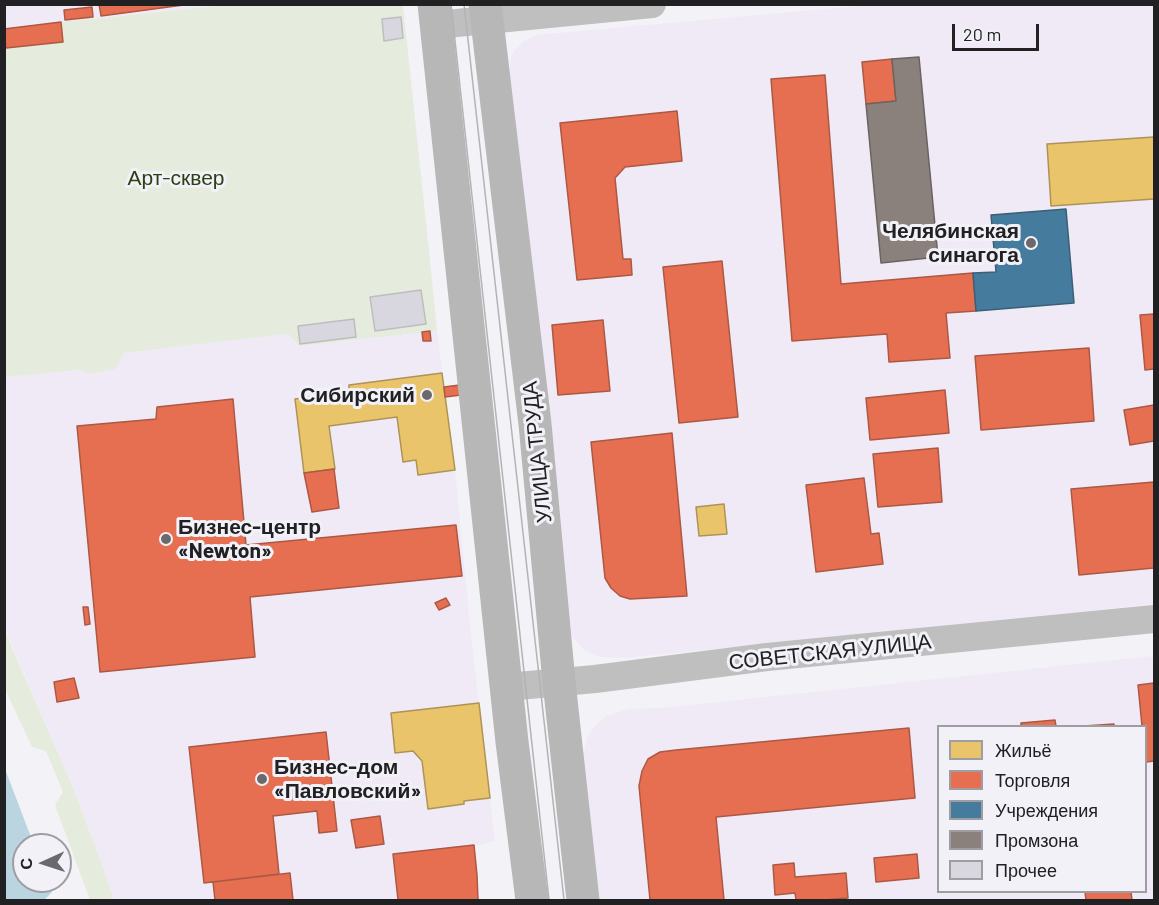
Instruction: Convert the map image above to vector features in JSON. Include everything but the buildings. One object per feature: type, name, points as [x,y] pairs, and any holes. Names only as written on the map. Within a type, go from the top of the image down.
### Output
[{"type":"main road","name":"УЛИЦА ТРУДА","points":[[486,12],[535,424],[559,682],[583,900]]},
{"type":"main road","points":[[435,15],[532,900]]},
{"type":"street","points":[[435,15],[652,4]]},
{"type":"street","name":"СОВЕТСКАЯ УЛИЦА","points":[[507,687],[767,657],[1155,619]]},
{"type":"shaded area","points":[[5,4],[225,5],[5,28]]},
{"type":"shaded area","points":[[869,5],[1154,5],[1154,604],[625,658],[600,657],[586,652],[569,633],[509,73],[511,57],[524,41],[536,35]]},
{"type":"shaded area","points":[[437,331],[455,470],[495,841],[474,846],[478,900],[114,900],[72,785],[5,629],[4,377],[79,370],[90,374],[124,353],[288,334],[299,346]]},
{"type":"shaded area","points":[[1154,656],[1154,900],[598,900],[583,755],[587,738],[594,727],[606,716],[629,709],[661,708]]},
{"type":"green space","name":"Арт-сквер","points":[[225,5],[403,5],[437,331],[299,346],[288,334],[124,353],[115,369],[90,374],[79,370],[5,377],[5,28]]},
{"type":"green space","points":[[4,629],[72,785],[114,900],[90,900],[72,851],[72,833],[65,833],[55,805],[63,792],[46,751],[32,747],[5,689]]},
{"type":"water","points":[[5,769],[29,833],[12,833],[12,893],[51,893],[45,900],[5,900]]},
{"type":"tram line","points":[[451,4],[549,900]]},
{"type":"tram line","points":[[464,4],[564,900]]},
{"type":"place","name":"Челябинская синагога","points":[[1031,243]]},
{"type":"place","name":"Сибирский","points":[[427,395]]},
{"type":"place","name":"Бизнес-центр «Newton»","points":[[166,539]]},
{"type":"place","name":"Бизнес-дом «Павловский»","points":[[262,779]]}]
